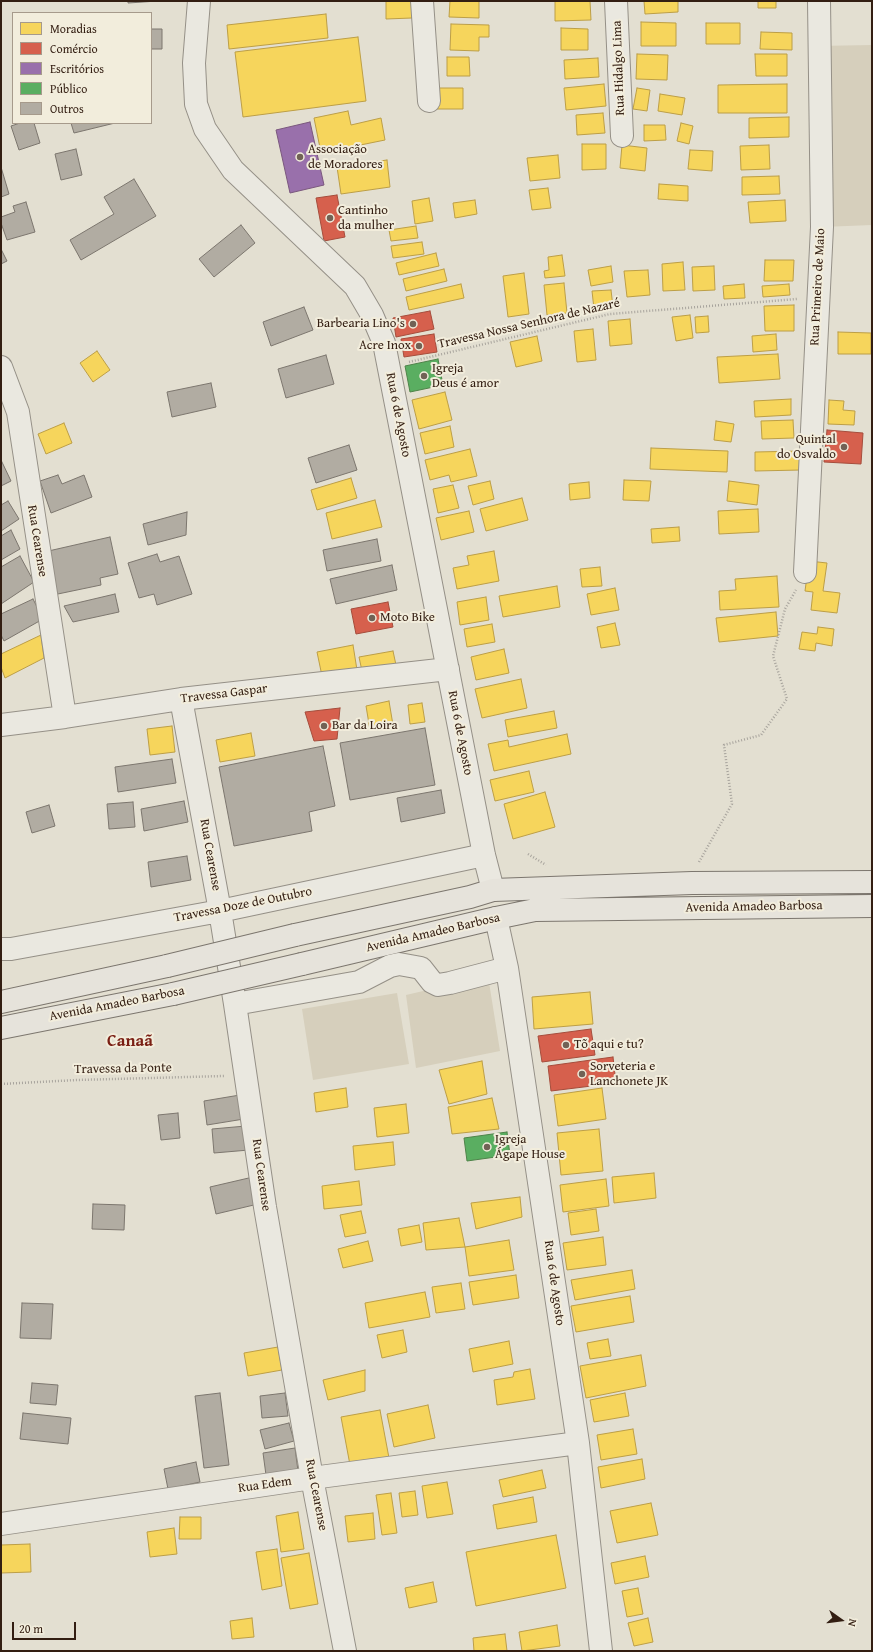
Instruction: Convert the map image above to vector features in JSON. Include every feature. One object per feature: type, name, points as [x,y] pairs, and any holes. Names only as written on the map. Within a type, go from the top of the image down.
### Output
[{"type":"main road","name":"Avenida Amadeo Barbosa","points":[[4,1001],[167,966],[295,935],[470,897],[494,890],[692,883],[872,882]]},
{"type":"main road","name":"Avenida Amadeo Barbosa","points":[[6,1026],[173,994],[535,910],[872,906]]},
{"type":"street","name":"Rua 6 de Agosto","points":[[199,1],[194,63],[196,104],[205,129],[234,170],[355,286],[372,316],[384,344],[484,855],[494,890]]},
{"type":"street","points":[[422,1],[429,101]]},
{"type":"street","name":"Rua Hidalgo Lima","points":[[616,1],[622,136]]},
{"type":"street","name":"Rua Primeiro de Maio","points":[[805,572],[822,227],[819,1]]},
{"type":"street","name":"Rua Cearense","points":[[1,367],[18,412],[65,717]]},
{"type":"street","name":"Travessa Gaspar","points":[[1,725],[65,717],[181,699],[448,669]]},
{"type":"street","name":"Rua Cearense","points":[[181,699],[236,1004],[265,1207],[312,1478],[345,1651]]},
{"type":"street","name":"Travessa Doze de Outubro","points":[[1,949],[11,949],[220,911],[484,855]]},
{"type":"street","name":"Rua 6 de Agosto","points":[[496,918],[507,968],[578,1443],[601,1651]]},
{"type":"street","points":[[236,1004],[358,982],[390,966],[399,964],[421,968],[432,982],[438,985],[507,968]]},
{"type":"street","name":"Rua Edem","points":[[1,1524],[312,1478],[578,1443]]},
{"type":"path","name":"Travessa Nossa Senhora de Nazaré","points":[[388,367],[610,314],[818,298]]},
{"type":"path","points":[[698,863],[732,804],[724,745],[761,735],[787,699],[773,656],[785,610],[805,572]]},
{"type":"path","points":[[528,854],[551,869]]},
{"type":"path","name":"Travessa da Ponte","points":[[1,1084],[77,1080],[246,1076]]},
{"type":"shaded area","points":[[872,45],[872,225],[822,227],[817,46]]},
{"type":"shaded area","points":[[488,976],[500,1051],[416,1068],[406,995]]},
{"type":"shaded area","points":[[397,993],[409,1064],[313,1080],[302,1009]]},
{"type":"building: Moradias","points":[[386,1],[412,1],[412,18],[386,19]]},
{"type":"building: Moradias","points":[[450,1],[479,1],[479,18],[449,17]]},
{"type":"building: Moradias","points":[[555,1],[590,1],[591,20],[555,21]]},
{"type":"building: Moradias","points":[[644,1],[678,1],[678,12],[645,14]]},
{"type":"building: Moradias","points":[[758,1],[776,1],[776,8],[758,8]]},
{"type":"building: Moradias","points":[[326,14],[328,38],[229,49],[227,25]]},
{"type":"building: Moradias","points":[[641,22],[676,23],[676,46],[641,46]]},
{"type":"building: Moradias","points":[[706,23],[740,23],[740,44],[706,44]]},
{"type":"building: Moradias","points":[[451,24],[489,25],[489,37],[479,37],[479,51],[450,50]]},
{"type":"building: Moradias","points":[[561,28],[588,29],[588,50],[561,50]]},
{"type":"building: Moradias","points":[[761,32],[792,33],[792,50],[760,49]]},
{"type":"building: Moradias","points":[[358,37],[366,101],[243,117],[235,52]]},
{"type":"building: Moradias","points":[[637,54],[668,55],[667,80],[636,79]]},
{"type":"building: Moradias","points":[[755,54],[787,54],[787,76],[756,76]]},
{"type":"building: Moradias","points":[[447,57],[469,57],[470,76],[447,76]]},
{"type":"building: Moradias","points":[[598,58],[599,77],[565,79],[564,60]]},
{"type":"building: Moradias","points":[[604,84],[606,106],[566,110],[564,88]]},
{"type":"building: Moradias","points":[[787,84],[787,113],[718,113],[718,85]]},
{"type":"building: Moradias","points":[[437,88],[463,88],[463,109],[437,109]]},
{"type":"building: Moradias","points":[[637,88],[650,90],[647,111],[633,109]]},
{"type":"building: Moradias","points":[[660,94],[685,98],[682,115],[658,111]]},
{"type":"building: Moradias","points":[[348,111],[351,125],[381,118],[385,140],[321,153],[314,118]]},
{"type":"building: Moradias","points":[[603,113],[605,133],[577,135],[576,115]]},
{"type":"building: Moradias","points":[[789,117],[789,137],[749,138],[749,118]]},
{"type":"building: Moradias","points":[[681,123],[693,126],[689,144],[677,141]]},
{"type":"building: Moradias","points":[[644,125],[665,125],[666,140],[644,141]]},
{"type":"building: Moradias","points":[[582,144],[606,144],[606,169],[582,170]]},
{"type":"building: Moradias","points":[[622,145],[647,148],[645,171],[620,168]]},
{"type":"building: Moradias","points":[[769,145],[770,169],[741,170],[740,146]]},
{"type":"building: Moradias","points":[[690,150],[713,151],[712,171],[688,169]]},
{"type":"building: Moradias","points":[[558,155],[560,178],[530,181],[527,158]]},
{"type":"building: Moradias","points":[[387,160],[390,187],[341,194],[337,167]]},
{"type":"building: Moradias","points":[[779,176],[780,194],[742,195],[742,177]]},
{"type":"building: Moradias","points":[[659,184],[688,186],[688,201],[658,199]]},
{"type":"building: Moradias","points":[[548,188],[551,208],[532,210],[529,190]]},
{"type":"building: Moradias","points":[[429,198],[433,221],[415,224],[412,201]]},
{"type":"building: Moradias","points":[[475,200],[477,214],[455,218],[453,203]]},
{"type":"building: Moradias","points":[[785,200],[786,221],[750,223],[748,202]]},
{"type":"building: Moradias","points":[[416,226],[418,238],[391,241],[389,230]]},
{"type":"building: Moradias","points":[[422,242],[424,254],[393,258],[391,246]]},
{"type":"building: Moradias","points":[[436,253],[439,266],[399,275],[396,263]]},
{"type":"building: Moradias","points":[[562,255],[565,276],[545,278],[544,271],[549,270],[548,257]]},
{"type":"building: Moradias","points":[[765,260],[794,260],[793,281],[764,281]]},
{"type":"building: Moradias","points":[[683,262],[685,290],[663,291],[662,264]]},
{"type":"building: Moradias","points":[[611,266],[613,282],[591,286],[588,270]]},
{"type":"building: Moradias","points":[[714,266],[715,290],[693,291],[692,267]]},
{"type":"building: Moradias","points":[[444,269],[447,281],[406,291],[403,279]]},
{"type":"building: Moradias","points":[[648,270],[650,295],[627,297],[624,271]]},
{"type":"building: Moradias","points":[[524,273],[529,314],[508,317],[503,276]]},
{"type":"building: Moradias","points":[[564,283],[567,313],[547,315],[544,285]]},
{"type":"building: Moradias","points":[[461,284],[464,298],[409,310],[406,297]]},
{"type":"building: Moradias","points":[[744,284],[745,298],[724,299],[723,286]]},
{"type":"building: Moradias","points":[[789,284],[790,295],[763,297],[762,286]]},
{"type":"building: Moradias","points":[[611,290],[613,307],[594,309],[592,291]]},
{"type":"building: Moradias","points":[[794,305],[794,331],[765,331],[764,306]]},
{"type":"building: Moradias","points":[[690,315],[693,338],[676,341],[672,317]]},
{"type":"building: Moradias","points":[[708,316],[709,332],[696,333],[695,317]]},
{"type":"building: Moradias","points":[[630,319],[632,344],[610,346],[608,321]]},
{"type":"building: Moradias","points":[[593,329],[596,360],[577,362],[574,331]]},
{"type":"building: Moradias","points":[[838,332],[871,333],[871,354],[838,354]]},
{"type":"building: Moradias","points":[[776,334],[777,350],[753,352],[752,336]]},
{"type":"building: Moradias","points":[[537,336],[542,361],[516,367],[510,342]]},
{"type":"building: Moradias","points":[[97,351],[110,370],[93,382],[80,363]]},
{"type":"building: Moradias","points":[[778,354],[780,379],[719,383],[717,357]]},
{"type":"building: Moradias","points":[[445,392],[452,420],[419,429],[412,400]]},
{"type":"building: Moradias","points":[[791,399],[791,415],[755,417],[754,401]]},
{"type":"building: Moradias","points":[[829,400],[844,401],[843,410],[855,411],[854,425],[828,424]]},
{"type":"building: Moradias","points":[[793,420],[794,438],[762,439],[761,421]]},
{"type":"building: Moradias","points":[[716,421],[734,424],[731,442],[714,440]]},
{"type":"building: Moradias","points":[[64,423],[72,443],[46,454],[38,434]]},
{"type":"building: Moradias","points":[[450,426],[454,447],[425,454],[420,433]]},
{"type":"building: Moradias","points":[[651,448],[728,451],[727,472],[650,469]]},
{"type":"building: Moradias","points":[[470,449],[477,476],[451,482],[449,475],[430,480],[425,460]]},
{"type":"building: Moradias","points":[[801,451],[801,470],[755,471],[755,452]]},
{"type":"building: Moradias","points":[[351,478],[357,498],[317,510],[311,490]]},
{"type":"building: Moradias","points":[[624,480],[651,481],[649,501],[623,500]]},
{"type":"building: Moradias","points":[[490,481],[494,499],[473,505],[468,486]]},
{"type":"building: Moradias","points":[[729,481],[759,485],[757,505],[727,501]]},
{"type":"building: Moradias","points":[[589,482],[590,498],[570,500],[569,484]]},
{"type":"building: Moradias","points":[[453,485],[459,508],[438,513],[433,489]]},
{"type":"building: Moradias","points":[[522,498],[528,520],[486,531],[480,509]]},
{"type":"building: Moradias","points":[[375,500],[382,527],[332,539],[326,513]]},
{"type":"building: Moradias","points":[[758,509],[759,532],[719,534],[718,511]]},
{"type":"building: Moradias","points":[[469,511],[474,532],[441,540],[436,518]]},
{"type":"building: Moradias","points":[[679,527],[680,541],[652,543],[651,529]]},
{"type":"building: Moradias","points":[[494,551],[499,581],[457,589],[453,568],[469,565],[467,556]]},
{"type":"building: Moradias","points":[[809,561],[827,563],[823,591],[840,593],[837,613],[811,610],[813,592],[805,591]]},
{"type":"building: Moradias","points":[[600,567],[602,586],[582,587],[580,569]]},
{"type":"building: Moradias","points":[[777,576],[779,607],[720,610],[719,591],[736,590],[735,579]]},
{"type":"building: Moradias","points":[[557,586],[560,607],[503,617],[499,596]]},
{"type":"building: Moradias","points":[[615,588],[619,610],[591,615],[587,594]]},
{"type":"building: Moradias","points":[[486,597],[489,620],[460,625],[457,602]]},
{"type":"building: Moradias","points":[[776,612],[778,636],[719,642],[716,618]]},
{"type":"building: Moradias","points":[[615,623],[620,645],[601,648],[597,627]]},
{"type":"building: Moradias","points":[[492,624],[495,642],[467,647],[464,629]]},
{"type":"building: Moradias","points":[[818,627],[834,629],[832,646],[816,643],[815,651],[799,649],[802,632],[817,634]]},
{"type":"building: Moradias","points":[[41,635],[44,658],[5,678],[1,667],[1,654]]},
{"type":"building: Moradias","points":[[353,645],[357,670],[322,676],[317,652]]},
{"type":"building: Moradias","points":[[504,649],[509,673],[476,680],[471,657]]},
{"type":"building: Moradias","points":[[393,651],[396,665],[362,671],[359,657]]},
{"type":"building: Moradias","points":[[521,679],[527,708],[482,718],[475,689]]},
{"type":"building: Moradias","points":[[389,701],[393,725],[370,730],[366,706]]},
{"type":"building: Moradias","points":[[422,703],[425,722],[410,724],[408,705]]},
{"type":"building: Moradias","points":[[554,711],[557,728],[508,737],[505,720]]},
{"type":"building: Moradias","points":[[172,726],[175,752],[150,755],[147,729]]},
{"type":"building: Moradias","points":[[251,733],[255,756],[220,762],[216,740]]},
{"type":"building: Moradias","points":[[567,734],[571,754],[494,771],[488,744],[508,740],[509,747]]},
{"type":"building: Moradias","points":[[529,771],[534,792],[495,801],[490,780]]},
{"type":"building: Moradias","points":[[545,792],[555,827],[513,839],[504,804]]},
{"type":"building: Moradias","points":[[590,992],[593,1024],[534,1029],[532,997]]},
{"type":"building: Moradias","points":[[482,1061],[487,1094],[449,1104],[439,1070]]},
{"type":"building: Moradias","points":[[346,1088],[348,1107],[316,1112],[314,1093]]},
{"type":"building: Moradias","points":[[602,1088],[606,1119],[558,1126],[554,1095]]},
{"type":"building: Moradias","points":[[492,1098],[499,1129],[452,1134],[448,1107]]},
{"type":"building: Moradias","points":[[406,1104],[409,1133],[377,1137],[374,1108]]},
{"type":"building: Moradias","points":[[599,1129],[603,1171],[561,1175],[557,1133]]},
{"type":"building: Moradias","points":[[393,1142],[395,1165],[355,1170],[353,1146]]},
{"type":"building: Moradias","points":[[654,1173],[656,1198],[614,1203],[612,1177]]},
{"type":"building: Moradias","points":[[606,1179],[609,1206],[563,1212],[560,1185]]},
{"type":"building: Moradias","points":[[359,1181],[362,1205],[324,1209],[322,1186]]},
{"type":"building: Moradias","points":[[520,1197],[522,1217],[476,1229],[471,1203]]},
{"type":"building: Moradias","points":[[596,1209],[599,1231],[571,1235],[568,1213]]},
{"type":"building: Moradias","points":[[361,1211],[366,1233],[345,1237],[340,1215]]},
{"type":"building: Moradias","points":[[459,1218],[465,1247],[426,1250],[423,1223]]},
{"type":"building: Moradias","points":[[419,1225],[422,1242],[401,1246],[398,1229]]},
{"type":"building: Moradias","points":[[603,1237],[606,1265],[567,1270],[563,1243]]},
{"type":"building: Moradias","points":[[509,1240],[514,1270],[469,1276],[465,1247]]},
{"type":"building: Moradias","points":[[368,1241],[373,1261],[343,1268],[338,1249]]},
{"type":"building: Moradias","points":[[632,1270],[635,1289],[575,1300],[571,1280]]},
{"type":"building: Moradias","points":[[516,1275],[519,1298],[473,1305],[469,1282]]},
{"type":"building: Moradias","points":[[461,1283],[465,1309],[436,1313],[432,1287]]},
{"type":"building: Moradias","points":[[425,1292],[430,1317],[369,1328],[365,1303]]},
{"type":"building: Moradias","points":[[630,1296],[634,1322],[576,1332],[571,1306]]},
{"type":"building: Moradias","points":[[403,1330],[407,1352],[382,1358],[377,1335]]},
{"type":"building: Moradias","points":[[608,1339],[611,1356],[590,1359],[587,1343]]},
{"type":"building: Moradias","points":[[509,1341],[513,1364],[473,1372],[469,1349]]},
{"type":"building: Moradias","points":[[278,1347],[282,1370],[248,1376],[244,1353]]},
{"type":"building: Moradias","points":[[641,1355],[646,1386],[586,1398],[580,1366]]},
{"type":"building: Moradias","points":[[530,1369],[535,1399],[497,1405],[494,1380],[513,1377],[514,1372]]},
{"type":"building: Moradias","points":[[365,1370],[365,1391],[328,1400],[323,1380]]},
{"type":"building: Moradias","points":[[625,1393],[629,1416],[594,1422],[590,1400]]},
{"type":"building: Moradias","points":[[428,1405],[435,1438],[394,1447],[387,1414]]},
{"type":"building: Moradias","points":[[380,1410],[389,1458],[350,1465],[341,1417]]},
{"type":"building: Moradias","points":[[633,1429],[637,1454],[601,1460],[597,1435]]},
{"type":"building: Moradias","points":[[642,1459],[645,1479],[601,1488],[598,1467]]},
{"type":"building: Moradias","points":[[542,1470],[546,1488],[503,1497],[499,1480]]},
{"type":"building: Moradias","points":[[447,1482],[453,1514],[427,1518],[422,1486]]},
{"type":"building: Moradias","points":[[415,1491],[418,1515],[402,1517],[399,1493]]},
{"type":"building: Moradias","points":[[391,1493],[397,1533],[382,1535],[376,1495]]},
{"type":"building: Moradias","points":[[533,1497],[537,1522],[497,1529],[493,1505]]},
{"type":"building: Moradias","points":[[651,1503],[658,1535],[617,1543],[610,1511]]},
{"type":"building: Moradias","points":[[298,1512],[304,1549],[281,1552],[276,1516]]},
{"type":"building: Moradias","points":[[373,1513],[375,1539],[348,1542],[345,1516]]},
{"type":"building: Moradias","points":[[180,1517],[201,1517],[201,1539],[179,1539]]},
{"type":"building: Moradias","points":[[174,1528],[177,1554],[150,1557],[147,1532]]},
{"type":"building: Moradias","points":[[556,1535],[566,1588],[476,1606],[466,1552]]},
{"type":"building: Moradias","points":[[30,1544],[31,1572],[1,1573],[1,1545]]},
{"type":"building: Moradias","points":[[277,1549],[282,1586],[262,1590],[256,1552]]},
{"type":"building: Moradias","points":[[309,1553],[318,1604],[290,1609],[281,1558]]},
{"type":"building: Moradias","points":[[645,1556],[649,1577],[615,1584],[611,1563]]},
{"type":"building: Moradias","points":[[433,1582],[437,1602],[409,1608],[405,1588]]},
{"type":"building: Moradias","points":[[638,1588],[643,1614],[627,1617],[622,1591]]},
{"type":"building: Moradias","points":[[252,1618],[254,1637],[232,1639],[230,1621]]},
{"type":"building: Moradias","points":[[648,1618],[653,1642],[634,1646],[628,1623]]},
{"type":"building: Moradias","points":[[557,1625],[560,1646],[522,1651],[519,1632]]},
{"type":"building: Moradias","points":[[505,1634],[507,1651],[474,1651],[473,1638]]},
{"type":"building: Comércio","name":"Cantinho da mulher","points":[[337,195],[345,237],[324,241],[316,198]]},
{"type":"building: Comércio","name":"Barbearia Lino's","points":[[430,311],[434,329],[396,337],[393,318]]},
{"type":"building: Comércio","name":"Acre Inox","points":[[434,334],[437,352],[404,357],[401,339]]},
{"type":"building: Comércio","name":"Quintal do Osvaldo","points":[[827,430],[863,433],[861,464],[824,462]]},
{"type":"building: Comércio","name":"Moto Bike","points":[[388,602],[393,627],[356,634],[351,609]]},
{"type":"building: Comércio","name":"Bar da Loira","points":[[340,708],[337,739],[314,741],[305,712]]},
{"type":"building: Comércio","name":"Tõ aqui e tu?","points":[[591,1029],[595,1055],[542,1062],[538,1036]]},
{"type":"building: Comércio","name":"Sorveteria e Lanchonete JK","points":[[613,1057],[616,1083],[551,1091],[548,1066]]},
{"type":"building: Escritórios","name":"Associação de Moradores","points":[[310,122],[324,185],[290,193],[276,130]]},
{"type":"building: Público","name":"Igreja Deus é amor","points":[[438,359],[443,385],[410,392],[405,366]]},
{"type":"building: Público","name":"Igreja Ágape House","points":[[507,1132],[510,1155],[467,1161],[464,1138]]},
{"type":"building: Outros","points":[[128,1],[158,1],[128,3]]},
{"type":"building: Outros","points":[[152,29],[162,29],[162,49],[152,49]]},
{"type":"building: Outros","points":[[17,124],[34,124],[40,143],[19,150],[11,126]]},
{"type":"building: Outros","points":[[71,124],[111,124],[74,133]]},
{"type":"building: Outros","points":[[76,149],[82,175],[61,180],[55,154]]},
{"type":"building: Outros","points":[[1,167],[9,194],[1,197]]},
{"type":"building: Outros","points":[[134,179],[156,216],[81,260],[70,240],[114,214],[104,197]]},
{"type":"building: Outros","points":[[26,202],[35,232],[7,240],[1,223],[1,217],[15,212],[13,206]]},
{"type":"building: Outros","points":[[241,225],[255,243],[214,277],[199,259]]},
{"type":"building: Outros","points":[[1,249],[7,261],[1,264]]},
{"type":"building: Outros","points":[[304,307],[313,330],[271,346],[263,322]]},
{"type":"building: Outros","points":[[326,355],[334,384],[286,398],[278,369]]},
{"type":"building: Outros","points":[[211,383],[216,407],[172,417],[167,392]]},
{"type":"building: Outros","points":[[349,445],[357,470],[316,483],[308,458]]},
{"type":"building: Outros","points":[[1,460],[11,481],[1,486]]},
{"type":"building: Outros","points":[[58,475],[62,484],[84,475],[92,497],[51,513],[40,481]]},
{"type":"building: Outros","points":[[8,501],[19,519],[1,531],[1,505]]},
{"type":"building: Outros","points":[[187,512],[186,535],[148,545],[143,524]]},
{"type":"building: Outros","points":[[11,530],[20,549],[1,560],[1,536]]},
{"type":"building: Outros","points":[[110,537],[118,574],[100,578],[101,585],[53,595],[44,552]]},
{"type":"building: Outros","points":[[377,539],[381,561],[327,571],[323,550]]},
{"type":"building: Outros","points":[[157,554],[160,562],[179,556],[192,594],[157,605],[154,594],[139,598],[128,563]]},
{"type":"building: Outros","points":[[20,556],[34,582],[1,604],[1,567]]},
{"type":"building: Outros","points":[[392,565],[397,590],[336,604],[330,579]]},
{"type":"building: Outros","points":[[115,594],[119,612],[73,622],[64,606]]},
{"type":"building: Outros","points":[[33,599],[43,619],[4,641],[1,635],[1,614]]},
{"type":"building: Outros","points":[[425,728],[435,785],[350,800],[340,743]]},
{"type":"building: Outros","points":[[323,746],[335,806],[309,812],[312,831],[234,846],[219,767]]},
{"type":"building: Outros","points":[[172,759],[176,783],[118,792],[115,767]]},
{"type":"building: Outros","points":[[441,790],[445,813],[401,822],[397,798]]},
{"type":"building: Outros","points":[[184,801],[188,822],[144,831],[141,809]]},
{"type":"building: Outros","points":[[133,802],[135,827],[109,829],[107,804]]},
{"type":"building: Outros","points":[[49,805],[55,826],[32,833],[26,812]]},
{"type":"building: Outros","points":[[187,856],[191,880],[151,887],[148,862]]},
{"type":"building: Outros","points":[[240,1095],[244,1119],[207,1125],[204,1101]]},
{"type":"building: Outros","points":[[178,1113],[180,1138],[161,1140],[158,1115]]},
{"type":"building: Outros","points":[[246,1126],[249,1150],[214,1153],[212,1129]]},
{"type":"building: Outros","points":[[253,1177],[258,1204],[216,1214],[210,1187]]},
{"type":"building: Outros","points":[[93,1204],[125,1205],[124,1230],[92,1229]]},
{"type":"building: Outros","points":[[22,1303],[53,1304],[51,1339],[20,1338]]},
{"type":"building: Outros","points":[[32,1383],[58,1385],[56,1405],[30,1403]]},
{"type":"building: Outros","points":[[220,1393],[229,1465],[204,1468],[195,1396]]},
{"type":"building: Outros","points":[[285,1393],[288,1416],[262,1418],[260,1396]]},
{"type":"building: Outros","points":[[23,1413],[71,1418],[68,1444],[20,1439]]},
{"type":"building: Outros","points":[[289,1423],[294,1441],[265,1449],[260,1430]]},
{"type":"building: Outros","points":[[295,1448],[298,1471],[266,1475],[263,1453]]},
{"type":"building: Outros","points":[[196,1462],[200,1482],[168,1489],[164,1469]]},
{"type":"place","name":"Associação de Moradores","points":[[300,157]]},
{"type":"place","name":"Cantinho da mulher","points":[[330,218]]},
{"type":"place","name":"Barbearia Lino's","points":[[413,324]]},
{"type":"place","name":"Acre Inox","points":[[419,346]]},
{"type":"place","name":"Igreja Deus é amor","points":[[424,376]]},
{"type":"place","name":"Quintal do Osvaldo","points":[[844,447]]},
{"type":"place","name":"Moto Bike","points":[[372,618]]},
{"type":"place","name":"Bar da Loira","points":[[324,726]]},
{"type":"place","name":"Tõ aqui e tu?","points":[[566,1045]]},
{"type":"place","name":"Sorveteria e Lanchonete JK","points":[[582,1074]]},
{"type":"place","name":"Igreja Ágape House","points":[[487,1147]]},
{"type":"district","name":"Canaã","points":[[130,1042]]}]
